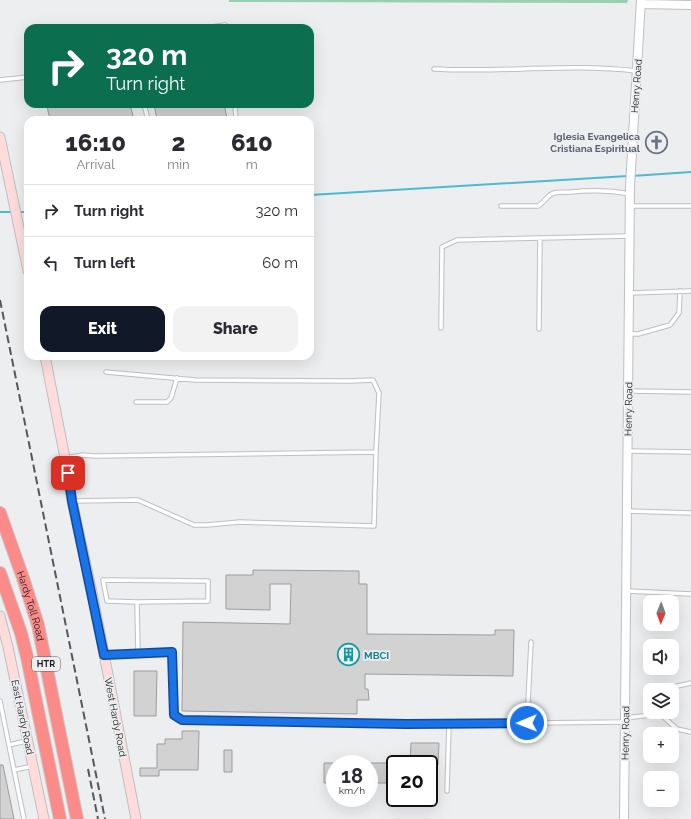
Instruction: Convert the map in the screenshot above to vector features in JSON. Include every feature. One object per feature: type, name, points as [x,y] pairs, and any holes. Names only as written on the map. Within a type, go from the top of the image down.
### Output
[{"type":"highway","name":"Hardy Toll Road","points":[[0,513],[38,625],[77,819]]},
{"type":"highway","name":"Hardy Toll Road","points":[[0,574],[24,645],[60,819]]},
{"type":"main road","points":[[0,137],[24,251]]},
{"type":"main road","name":"West Hardy Road","points":[[46,360],[72,501],[136,819]]},
{"type":"main road","name":"East Hardy Road","points":[[0,616],[44,819]]},
{"type":"street","points":[[641,2],[691,5]]},
{"type":"street","name":"Henry Road","points":[[624,819],[629,236],[631,165],[638,71],[641,2]]},
{"type":"lane","points":[[434,69],[616,68],[638,71]]},
{"type":"lane","points":[[0,80],[24,77]]},
{"type":"lane","points":[[501,206],[538,206],[547,197],[554,193],[630,190]]},
{"type":"lane","points":[[630,206],[691,206]]},
{"type":"lane","points":[[441,328],[442,247],[457,240],[629,236]]},
{"type":"lane","points":[[539,329],[540,238]]},
{"type":"lane","points":[[629,334],[638,334],[670,325],[679,313],[680,291]]},
{"type":"lane","points":[[629,293],[691,291]]},
{"type":"lane","points":[[72,501],[138,500],[194,525],[240,522],[374,526],[376,452],[380,393],[373,380],[211,380],[106,372]]},
{"type":"lane","points":[[136,402],[167,402],[171,398],[177,378]]},
{"type":"lane","points":[[628,391],[691,392]]},
{"type":"lane","points":[[628,451],[691,452]]},
{"type":"lane","points":[[65,458],[82,455],[376,452]]},
{"type":"lane","points":[[627,511],[691,513]]},
{"type":"lane","points":[[103,580],[208,581],[208,601],[137,602],[107,601],[103,580]]},
{"type":"lane","points":[[627,591],[691,594]]},
{"type":"lane","points":[[137,602],[138,653]]},
{"type":"lane","points":[[527,723],[531,642]]},
{"type":"lane","points":[[104,655],[172,652],[174,715],[182,720],[449,724],[625,720],[643,716]]},
{"type":"lane","points":[[679,685],[691,682]]},
{"type":"lane","points":[[0,701],[24,819]]},
{"type":"lane","points":[[666,719],[677,729],[691,732]]},
{"type":"lane","points":[[447,792],[449,724]]},
{"type":"lane","points":[[9,745],[27,740]]},
{"type":"lane","points":[[14,770],[33,766]]},
{"type":"green space","points":[[229,0],[628,0],[627,3],[229,2]]},
{"type":"building","points":[[47,108],[131,108],[133,116],[49,116]]},
{"type":"building","points":[[155,108],[225,108],[227,116],[156,116]]},
{"type":"building","name":"MBCI","points":[[253,570],[359,571],[359,584],[367,584],[367,634],[495,635],[495,630],[514,630],[513,676],[365,674],[365,689],[368,689],[369,700],[357,700],[357,714],[182,711],[183,622],[290,624],[291,584],[270,584],[270,610],[226,609],[226,575],[253,575]]},
{"type":"building","points":[[134,671],[157,671],[156,716],[134,716]]},
{"type":"building","points":[[182,731],[199,731],[198,770],[159,770],[159,776],[140,776],[140,768],[157,768],[157,744],[165,744],[165,739],[182,739]]},
{"type":"building","points":[[411,743],[439,743],[438,765],[438,755],[410,755]]},
{"type":"building","points":[[224,750],[232,750],[232,772],[224,772]]},
{"type":"building","points":[[324,763],[326,763],[326,783],[324,783]]},
{"type":"building","points":[[378,763],[386,763],[386,783],[378,783]]},
{"type":"building","points":[[0,765],[3,765],[14,819],[0,819]]},
{"type":"waterway","points":[[632,176],[691,172]]},
{"type":"waterway","points":[[314,195],[628,176]]},
{"type":"waterway","points":[[0,212],[13,212]]},
{"type":"waterway","points":[[19,212],[24,212]]},
{"type":"railway","points":[[0,300],[105,819]]},
{"type":"railway","points":[[88,769],[98,819]]},
{"type":"place","name":"Iglesia Evangelica Cristiana Espiritual","points":[[656,142]]},
{"type":"place","name":"MBCI","points":[[348,655]]},
{"type":"route","points":[[68,473],[72,501],[104,655],[172,652],[174,715],[182,720],[406,724],[527,723]]}]
